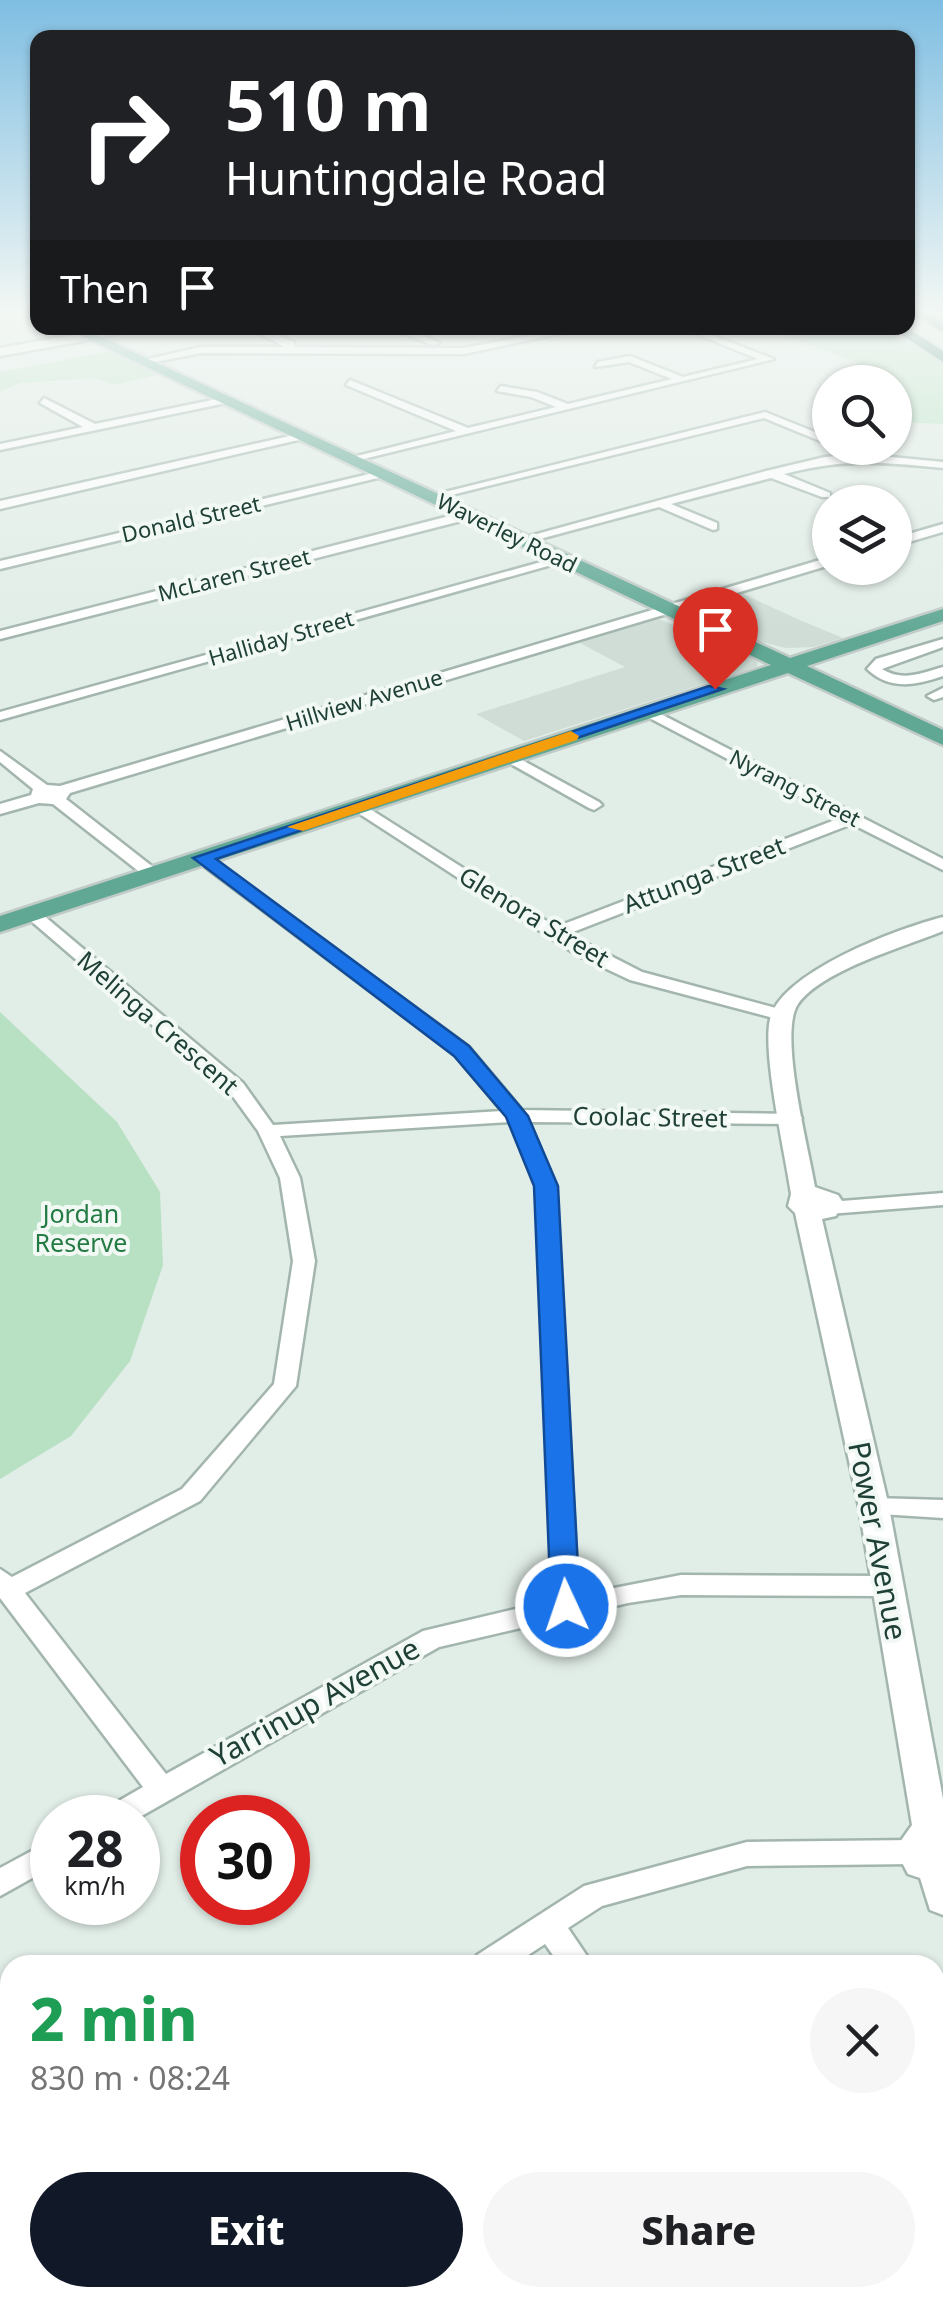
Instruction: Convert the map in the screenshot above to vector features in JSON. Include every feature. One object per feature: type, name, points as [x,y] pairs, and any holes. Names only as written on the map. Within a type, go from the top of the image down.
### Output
[{"type":"main road","name":"Waverley Road","points":[[273,422],[943,738]]},
{"type":"main road","points":[[0,924],[943,614]]},
{"type":"main road","points":[[746,646],[788,652],[835,650]]},
{"type":"main road","points":[[835,650],[822,668],[836,688]]},
{"type":"main road","points":[[746,679],[836,688]]},
{"type":"street","points":[[82,422],[94,428]]},
{"type":"street","points":[[0,448],[124,422]]},
{"type":"street","points":[[444,422],[469,432]]},
{"type":"street","points":[[351,459],[512,422]]},
{"type":"street","points":[[431,497],[738,422]]},
{"type":"street","points":[[781,422],[812,435]]},
{"type":"street","points":[[0,505],[304,436]]},
{"type":"street","points":[[520,540],[812,463]]},
{"type":"street","points":[[912,463],[943,466]]},
{"type":"street","points":[[770,473],[812,490]]},
{"type":"street","name":"Donald Street","points":[[0,564],[382,474]]},
{"type":"street","points":[[659,504],[713,526]]},
{"type":"street","name":"McLaren Street","points":[[0,635],[468,514]]},
{"type":"street","points":[[912,537],[942,529]]},
{"type":"street","name":"Halliday Street","points":[[0,716],[563,560]]},
{"type":"street","name":"Hillview Avenue","points":[[0,809],[812,566]]},
{"type":"street","points":[[943,644],[894,658],[874,669],[887,678],[906,682],[943,671]]},
{"type":"street","name":"Nyrang Street","points":[[647,711],[943,865]]},
{"type":"street","points":[[0,756],[152,874]]},
{"type":"street","points":[[509,756],[594,806]]},
{"type":"street","name":"Glenora Street","points":[[357,806],[555,933],[636,976],[780,1015]]},
{"type":"street","name":"Attunga Street","points":[[555,933],[853,818]]},
{"type":"street","points":[[202,858],[462,1051],[516,1116],[546,1186],[566,1606]]},
{"type":"street","name":"Melinga Crescent","points":[[4,1585],[191,1496],[285,1386],[304,1261],[290,1178],[268,1131],[236,1087],[31,914]]},
{"type":"street","points":[[780,1015],[793,996],[816,979],[943,923]]},
{"type":"street","name":"Power Avenue","points":[[780,1015],[779,1040],[792,1118],[801,1161],[819,1204],[818,1245],[874,1508],[935,1860]]},
{"type":"street","name":"Coolac Street","points":[[268,1131],[516,1116],[792,1118]]},
{"type":"street","points":[[819,1204],[943,1200]]},
{"type":"street","points":[[874,1508],[943,1509]]},
{"type":"street","points":[[4,1585],[161,1789]]},
{"type":"street","name":"Yarrinup Avenue","points":[[151,1795],[432,1638],[566,1606],[681,1585],[886,1586]]},
{"type":"street","points":[[503,1955],[594,1895],[747,1854],[935,1860]]},
{"type":"street","points":[[0,1883],[30,1865]]},
{"type":"street","points":[[548,1925],[570,1955]]},
{"type":"shaded area","points":[[743,594],[843,638],[813,647],[786,648],[745,638],[693,611]]},
{"type":"shaded area","points":[[659,619],[758,661],[757,667],[524,741],[476,714],[625,667],[580,643]]},
{"type":"green space","name":"Jordan Reserve","points":[[0,1012],[117,1122],[160,1192],[163,1265],[130,1361],[71,1436],[0,1479]]},
{"type":"slow traffic","points":[[296,827],[571,736]]},
{"type":"route","points":[[566,1606],[546,1186],[516,1116],[462,1051],[202,858],[715,689]]}]
